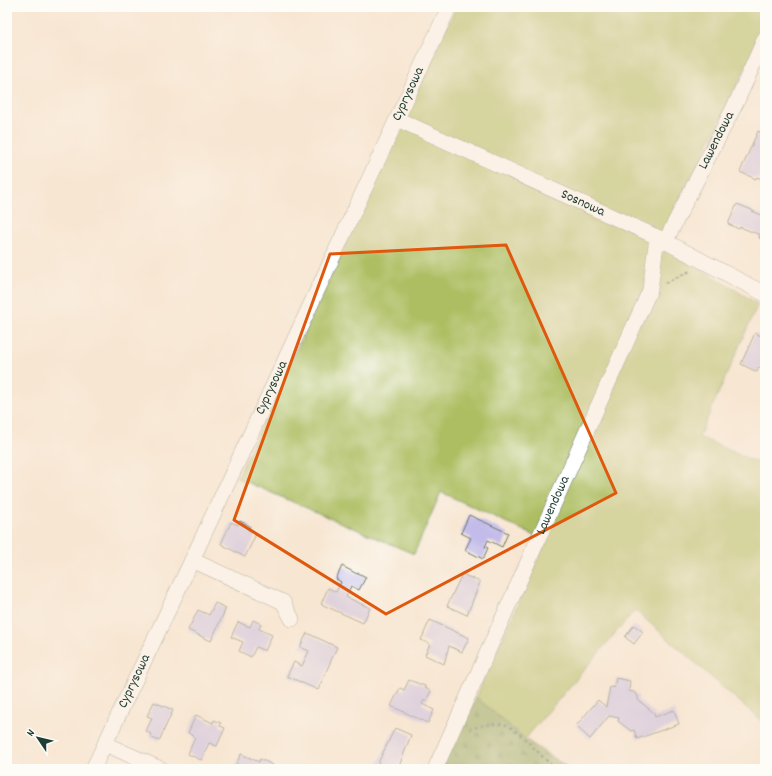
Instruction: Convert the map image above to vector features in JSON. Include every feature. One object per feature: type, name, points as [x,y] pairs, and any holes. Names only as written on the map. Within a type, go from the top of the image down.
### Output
[{"type":"street","name":"Cyprysowa","points":[[93,769],[192,560],[449,7]]},
{"type":"street","name":"Lawendowa","points":[[435,769],[650,290],[661,239],[738,101],[765,38]]},
{"type":"street","name":"Sosnowa","points":[[397,119],[661,239],[765,294]]},
{"type":"street","points":[[192,560],[283,602],[292,619]]},
{"type":"street","points":[[105,744],[161,769]]},
{"type":"path","points":[[650,290],[707,263]]},
{"type":"path","points":[[455,727],[464,730],[489,724],[507,725],[555,769]]},
{"type":"highlighted area","points":[[506,245],[616,493],[386,614],[234,520],[330,254]]},
{"type":"green space","points":[[456,7],[765,7],[765,26],[724,113],[656,246],[711,275],[758,304],[699,437],[765,466],[765,724],[635,610],[525,739],[476,697],[546,541],[441,492],[414,554],[237,478]]},
{"type":"green space","points":[[476,697],[525,739],[570,769],[441,769]]},
{"type":"building","points":[[758,131],[765,135],[765,159],[762,165],[765,167],[764,180],[757,177],[756,179],[740,172]]},
{"type":"building","points":[[737,204],[764,216],[765,214],[765,240],[759,238],[760,235],[728,224]]},
{"type":"building","points":[[755,333],[765,338],[765,370],[758,367],[757,372],[741,364]]},
{"type":"building","points":[[469,515],[508,533],[502,547],[488,540],[485,547],[488,548],[483,559],[465,550],[471,538],[461,533]]},
{"type":"building","points":[[240,521],[250,526],[248,530],[256,534],[245,557],[221,544],[231,522],[238,525]]},
{"type":"building","points":[[342,566],[366,577],[359,590],[351,586],[346,597],[370,608],[363,623],[321,604],[328,588],[336,592],[341,582],[336,579]]},
{"type":"building","points":[[462,574],[480,582],[467,615],[447,606]]},
{"type":"building","points":[[215,603],[226,608],[211,641],[188,630],[198,610],[209,615]]},
{"type":"building","points":[[253,620],[261,624],[259,629],[272,635],[265,651],[256,647],[251,657],[239,651],[243,642],[231,637],[238,622],[250,627]]},
{"type":"building","points":[[430,620],[469,638],[462,652],[449,646],[444,664],[425,655],[430,644],[421,640]]},
{"type":"building","points":[[634,625],[643,632],[634,644],[625,637]]},
{"type":"building","points":[[307,633],[337,647],[318,690],[287,676],[294,662],[302,666],[309,651],[300,647]]},
{"type":"building","points":[[616,678],[630,681],[629,691],[634,692],[638,696],[638,700],[654,713],[655,717],[674,710],[679,724],[637,739],[634,730],[631,731],[618,721],[619,718],[609,716],[590,739],[576,726],[598,700],[606,707],[610,687],[614,688]]},
{"type":"building","points":[[409,680],[425,686],[425,688],[431,691],[426,701],[424,700],[422,704],[434,710],[428,723],[391,706],[400,688],[404,690]]},
{"type":"building","points":[[154,702],[173,710],[159,741],[150,737],[151,734],[146,731],[152,718],[147,716]]},
{"type":"building","points":[[196,715],[213,723],[214,720],[221,723],[220,726],[225,728],[217,746],[209,743],[201,760],[188,754],[195,737],[188,733]]},
{"type":"building","points":[[395,728],[411,735],[398,769],[387,769],[378,763]]},
{"type":"building","points":[[241,754],[259,762],[260,759],[273,765],[271,769],[234,769]]}]
